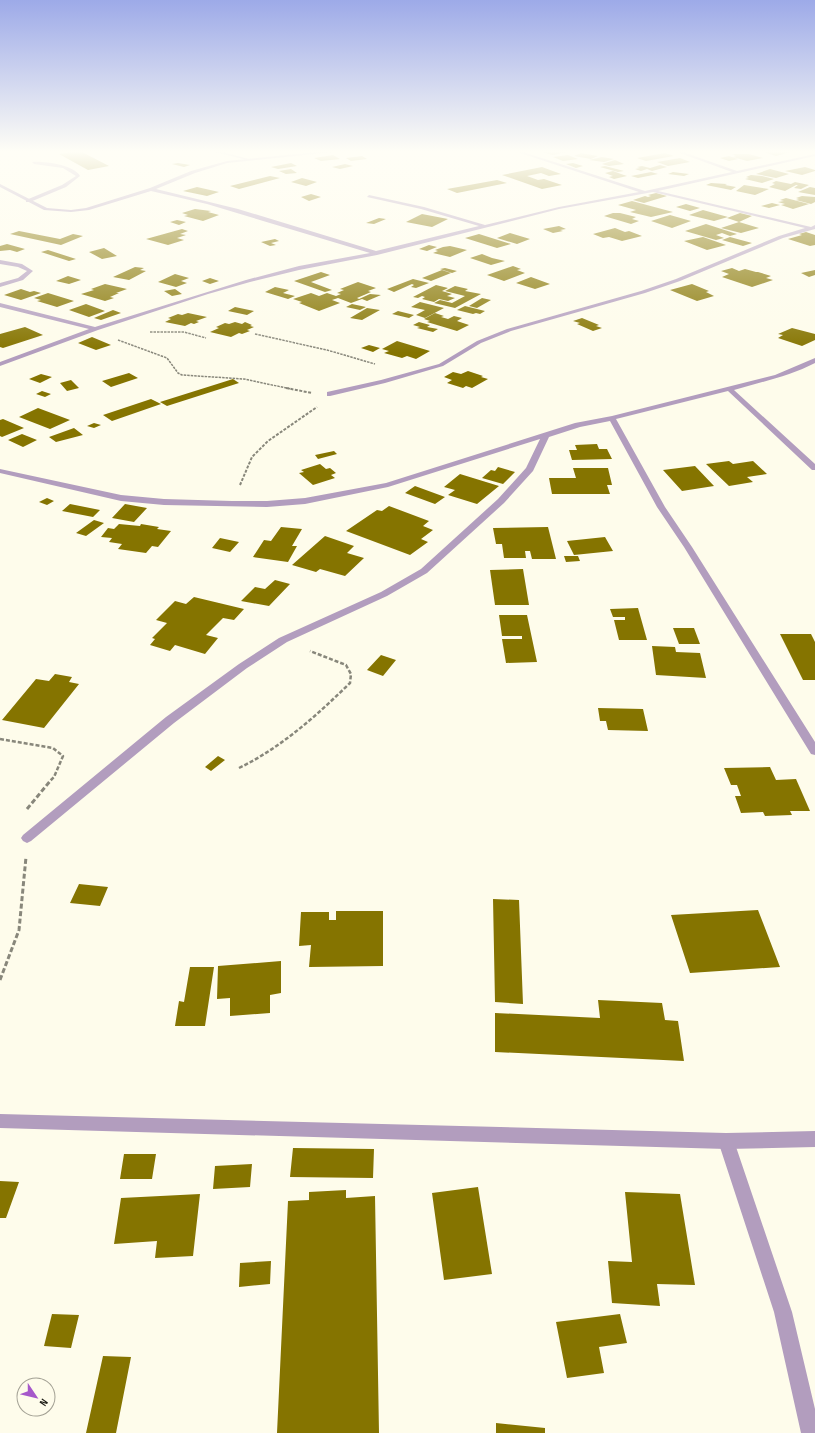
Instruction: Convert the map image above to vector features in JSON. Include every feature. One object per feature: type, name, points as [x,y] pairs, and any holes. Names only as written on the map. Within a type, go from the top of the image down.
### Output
[{"type":"street","points":[[264,219],[330,241],[377,253]]},
{"type":"street","points":[[459,219],[484,226]]},
{"type":"street","points":[[1,363],[206,293],[248,281],[300,268],[377,253],[514,219]]},
{"type":"street","points":[[773,219],[813,228]]},
{"type":"street","points":[[330,394],[355,390],[412,375],[441,365],[479,342],[509,330],[643,292],[678,280],[780,237],[813,228]]},
{"type":"street","points":[[0,262],[28,268],[30,271],[26,276],[0,285]]},
{"type":"street","points":[[0,305],[95,330]]},
{"type":"street","points":[[0,471],[121,498],[164,502],[232,504],[267,504],[305,501],[388,485],[578,425],[612,418],[777,376],[804,366],[815,360]]},
{"type":"street","points":[[729,389],[815,468]]},
{"type":"street","points":[[612,418],[637,466],[661,507],[688,547],[815,751]]},
{"type":"street","points":[[27,838],[170,720],[243,666],[284,640],[384,594],[424,571],[501,501],[530,469],[546,435]]},
{"type":"street","points":[[0,1121],[726,1141],[815,1139]]},
{"type":"street","points":[[726,1141],[783,1312],[811,1433]]},
{"type":"path","points":[[95,330],[103,332],[123,343],[168,358],[182,375],[244,379],[307,393],[330,394]]},
{"type":"path","points":[[146,332],[184,332],[206,338]]},
{"type":"path","points":[[255,334],[327,350],[412,375]]},
{"type":"path","points":[[232,504],[252,457],[268,441],[317,408],[330,394]]},
{"type":"path","points":[[239,768],[259,759],[294,735],[350,684],[351,674],[346,665],[284,640]]},
{"type":"path","points":[[0,739],[53,748],[63,756],[54,777],[28,805],[24,822],[27,838],[19,930],[0,980]]},
{"type":"building","points":[[195,219],[209,219],[203,221]]},
{"type":"building","points":[[377,219],[386,219],[374,224],[366,223]]},
{"type":"building","points":[[412,219],[448,219],[432,227],[406,222]]},
{"type":"building","points":[[614,219],[632,219],[639,221],[631,224]]},
{"type":"building","points":[[658,219],[684,219],[691,221],[672,228],[651,221]]},
{"type":"building","points":[[705,219],[721,219],[714,221]]},
{"type":"building","points":[[730,219],[746,219],[739,222]]},
{"type":"building","points":[[177,220],[186,222],[179,225],[170,222]]},
{"type":"building","points":[[739,222],[759,228],[741,233],[721,228]]},
{"type":"building","points":[[706,224],[737,234],[730,236],[722,233],[716,235],[724,238],[716,240],[685,231]]},
{"type":"building","points":[[559,226],[566,229],[553,233],[543,229]]},
{"type":"building","points":[[615,228],[642,236],[622,241],[609,237],[603,238],[593,234]]},
{"type":"building","points":[[182,229],[188,231],[180,234],[186,235],[177,238],[184,240],[168,245],[146,239]]},
{"type":"building","points":[[19,231],[60,239],[73,234],[83,236],[61,245],[10,234]]},
{"type":"building","points":[[806,232],[815,235],[815,245],[810,246],[788,239],[802,235],[799,234]]},
{"type":"building","points":[[510,233],[530,239],[517,244],[497,238]]},
{"type":"building","points":[[479,234],[511,244],[497,248],[465,238]]},
{"type":"building","points":[[703,237],[726,245],[707,250],[684,241]]},
{"type":"building","points":[[730,237],[752,243],[743,246],[722,240]]},
{"type":"building","points":[[275,239],[279,241],[271,243],[276,245],[270,246],[261,242]]},
{"type":"building","points":[[7,244],[25,249],[17,252],[10,250],[0,251],[0,246]]},
{"type":"building","points":[[429,245],[437,247],[427,251],[419,249]]},
{"type":"building","points":[[450,246],[467,250],[450,257],[433,253],[438,251],[435,250]]},
{"type":"building","points":[[104,248],[117,256],[102,259],[89,252]]},
{"type":"building","points":[[48,250],[76,259],[69,261],[41,252]]},
{"type":"building","points":[[482,254],[505,261],[491,265],[470,258]]},
{"type":"building","points":[[513,266],[521,269],[517,270],[525,273],[504,281],[487,275]]},
{"type":"building","points":[[135,267],[144,268],[140,270],[146,271],[129,280],[113,277]]},
{"type":"building","points":[[445,268],[457,271],[452,273],[440,269]]},
{"type":"building","points":[[732,268],[739,271],[745,269],[758,272],[771,276],[766,278],[773,280],[752,287],[722,277],[729,274],[721,271]]},
{"type":"building","points":[[442,270],[451,273],[431,281],[422,278]]},
{"type":"building","points":[[815,270],[815,275],[809,277],[801,273]]},
{"type":"building","points":[[321,272],[330,275],[311,282],[332,290],[325,292],[294,281]]},
{"type":"building","points":[[175,274],[189,278],[181,281],[187,283],[176,287],[158,282]]},
{"type":"building","points":[[68,276],[81,280],[69,284],[56,281]]},
{"type":"building","points":[[531,277],[550,284],[535,289],[516,283]]},
{"type":"building","points":[[210,278],[219,281],[210,284],[202,281]]},
{"type":"building","points":[[413,279],[429,283],[416,288],[411,287],[414,285],[412,284],[394,292],[387,289]]},
{"type":"building","points":[[358,282],[376,288],[368,291],[371,292],[357,298],[359,299],[370,294],[381,295],[367,301],[362,299],[351,303],[338,298],[332,300],[340,303],[319,311],[293,299],[311,293],[319,296],[327,293],[336,296],[341,294],[337,293],[344,290],[340,289]]},
{"type":"building","points":[[105,284],[127,289],[116,293],[119,293],[110,297],[114,298],[105,301],[81,294],[94,290],[91,289]]},
{"type":"building","points":[[692,284],[709,291],[706,292],[714,296],[697,301],[670,290]]},
{"type":"building","points":[[436,285],[448,288],[442,291],[452,294],[447,296],[455,298],[448,301],[439,299],[434,302],[422,299],[425,297],[422,296],[418,298],[413,297]]},
{"type":"building","points":[[455,286],[468,289],[465,291],[481,294],[455,308],[434,303],[440,300],[452,303],[465,296],[445,291]]},
{"type":"building","points":[[275,287],[289,290],[283,293],[295,296],[288,299],[265,292]]},
{"type":"building","points":[[21,289],[41,293],[21,300],[4,295]]},
{"type":"building","points":[[175,289],[182,294],[172,296],[164,291]]},
{"type":"building","points":[[48,293],[74,301],[57,307],[37,301],[41,300],[34,298]]},
{"type":"building","points":[[482,298],[491,300],[477,308],[469,306]]},
{"type":"building","points":[[420,302],[444,308],[425,318],[416,315],[425,310],[411,307]]},
{"type":"building","points":[[86,304],[105,311],[89,317],[69,310]]},
{"type":"building","points":[[352,304],[366,307],[360,310],[346,307]]},
{"type":"building","points":[[465,306],[485,311],[480,314],[473,314],[457,310]]},
{"type":"building","points":[[235,307],[254,311],[247,315],[228,311]]},
{"type":"building","points":[[367,308],[380,310],[362,320],[350,318]]},
{"type":"building","points":[[113,310],[121,313],[101,320],[94,318]]},
{"type":"building","points":[[398,311],[414,315],[409,318],[392,314]]},
{"type":"building","points":[[188,313],[207,317],[196,321],[199,322],[194,324],[191,323],[185,326],[165,322],[171,319],[168,318],[178,314],[182,315]]},
{"type":"building","points":[[435,313],[448,319],[454,316],[462,318],[457,321],[469,325],[457,331],[427,322],[430,321],[424,319]]},
{"type":"building","points":[[582,318],[599,325],[596,326],[602,328],[593,331],[577,324],[580,323],[573,321]]},
{"type":"building","points":[[235,322],[242,324],[245,322],[254,327],[247,330],[250,331],[242,334],[239,333],[231,337],[210,332],[219,328],[216,327],[225,323],[229,324]]},
{"type":"building","points":[[419,322],[430,325],[427,327],[438,329],[433,332],[417,328],[420,327],[413,325]]},
{"type":"building","points":[[25,327],[43,335],[3,348],[0,347],[0,334]]},
{"type":"building","points":[[792,328],[815,334],[815,340],[802,346],[778,338],[783,335],[778,334]]},
{"type":"building","points":[[92,337],[111,345],[96,350],[78,343]]},
{"type":"building","points":[[397,341],[430,351],[416,359],[407,356],[402,358],[384,353],[389,351],[382,349]]},
{"type":"building","points":[[369,345],[380,348],[373,352],[361,348]]},
{"type":"building","points":[[468,371],[488,379],[472,388],[466,386],[463,388],[447,383],[452,380],[444,377],[453,372],[461,374]]},
{"type":"building","points":[[129,373],[138,378],[111,387],[102,381]]},
{"type":"building","points":[[41,374],[52,377],[40,383],[29,379]]},
{"type":"building","points":[[233,379],[239,383],[167,406],[160,402]]},
{"type":"building","points":[[71,380],[79,388],[67,391],[60,383]]},
{"type":"building","points":[[42,391],[51,394],[45,397],[36,394]]},
{"type":"building","points":[[151,399],[161,404],[112,421],[103,415]]},
{"type":"building","points":[[38,408],[70,420],[50,429],[19,417]]},
{"type":"building","points":[[3,419],[24,428],[2,437],[0,436],[0,420]]},
{"type":"building","points":[[94,423],[101,425],[94,428],[87,426]]},
{"type":"building","points":[[74,428],[83,435],[56,442],[49,437]]},
{"type":"building","points":[[22,434],[37,440],[23,447],[8,440]]},
{"type":"building","points":[[597,444],[599,449],[607,449],[612,459],[572,460],[569,450],[577,450],[575,445]]},
{"type":"building","points":[[334,451],[337,454],[318,459],[315,455]]},
{"type":"building","points":[[729,461],[733,464],[753,461],[767,474],[747,477],[753,482],[729,486],[706,464]]},
{"type":"building","points":[[320,464],[326,469],[330,468],[336,473],[331,475],[335,478],[313,485],[299,473],[304,472],[301,470]]},
{"type":"building","points":[[695,466],[714,486],[682,491],[663,470]]},
{"type":"building","points":[[498,467],[515,472],[503,484],[482,478],[491,470],[495,471]]},
{"type":"building","points":[[573,468],[608,468],[612,485],[607,485],[610,494],[552,494],[549,478],[576,478]]},
{"type":"building","points":[[460,474],[499,486],[477,504],[448,495],[455,490],[444,487]]},
{"type":"building","points":[[415,486],[445,497],[435,504],[405,493]]},
{"type":"building","points":[[47,498],[54,501],[47,505],[39,502]]},
{"type":"building","points":[[70,504],[100,510],[93,517],[62,511]]},
{"type":"building","points":[[125,504],[147,508],[134,522],[112,518]]},
{"type":"building","points":[[389,506],[429,521],[423,526],[433,530],[421,539],[428,542],[410,555],[346,531],[377,510],[382,511]]},
{"type":"building","points":[[94,520],[104,523],[86,536],[76,533]]},
{"type":"building","points":[[119,524],[140,526],[141,524],[159,527],[157,529],[171,531],[158,547],[152,546],[146,553],[118,549],[122,544],[109,542],[112,538],[101,537],[108,528],[114,529]]},
{"type":"building","points":[[281,527],[302,529],[292,546],[297,546],[288,562],[253,557],[264,540],[271,541]]},
{"type":"building","points":[[548,527],[556,559],[532,559],[530,551],[525,551],[526,558],[504,558],[502,544],[496,544],[493,528]]},
{"type":"building","points":[[325,536],[354,546],[347,553],[364,558],[345,576],[320,569],[316,572],[292,565]]},
{"type":"building","points":[[605,537],[613,551],[574,555],[567,541]]},
{"type":"building","points":[[220,538],[239,542],[230,552],[212,548]]},
{"type":"building","points":[[564,556],[578,556],[580,561],[566,562]]},
{"type":"building","points":[[523,569],[529,605],[495,605],[490,570]]},
{"type":"building","points":[[275,580],[290,584],[269,606],[241,601],[255,587],[265,589]]},
{"type":"building","points":[[194,597],[244,609],[234,620],[223,618],[206,635],[218,638],[205,654],[175,645],[170,651],[150,645],[155,639],[152,638],[167,623],[156,620],[175,601],[186,604]]},
{"type":"building","points":[[638,608],[647,640],[619,640],[614,620],[625,620],[625,617],[613,617],[610,609]]},
{"type":"building","points":[[499,615],[527,615],[537,662],[506,663],[502,639],[522,639],[522,636],[502,636]]},
{"type":"building","points":[[673,628],[694,628],[700,644],[679,644]]},
{"type":"building","points":[[780,634],[811,634],[815,642],[815,680],[803,680]]},
{"type":"building","points":[[652,646],[675,647],[676,652],[700,653],[706,678],[656,675]]},
{"type":"building","points":[[381,655],[396,660],[383,676],[367,670]]},
{"type":"building","points":[[55,674],[72,677],[69,682],[79,684],[44,728],[2,720],[36,679],[49,681]]},
{"type":"building","points":[[598,708],[643,709],[648,731],[608,730],[606,721],[600,721]]},
{"type":"building","points":[[218,756],[225,760],[211,771],[205,767]]},
{"type":"building","points":[[770,767],[776,780],[796,779],[810,811],[790,811],[792,815],[765,816],[763,812],[741,813],[735,796],[741,796],[737,785],[731,785],[724,768]]},
{"type":"building","points":[[79,884],[108,887],[100,906],[70,903]]},
{"type":"building","points":[[493,899],[519,900],[523,1004],[495,1002]]},
{"type":"building","points":[[758,910],[780,967],[690,973],[671,915]]},
{"type":"building","points":[[336,911],[383,911],[383,966],[309,967],[311,945],[299,946],[301,912],[329,912],[329,920],[336,920]]},
{"type":"building","points":[[281,961],[281,993],[270,995],[270,1013],[230,1016],[230,998],[217,999],[218,966]]},
{"type":"building","points":[[190,967],[214,967],[205,1026],[175,1026],[179,1001],[184,1002]]},
{"type":"building","points":[[598,1000],[662,1003],[665,1020],[678,1021],[684,1061],[495,1052],[495,1013],[600,1018]]},
{"type":"building","points":[[293,1148],[374,1149],[373,1178],[290,1177]]},
{"type":"building","points":[[124,1154],[156,1154],[152,1179],[120,1179]]},
{"type":"building","points":[[252,1164],[250,1187],[213,1189],[215,1166]]},
{"type":"building","points":[[0,1181],[19,1182],[6,1218],[0,1218]]},
{"type":"building","points":[[478,1187],[492,1274],[444,1280],[432,1193]]},
{"type":"building","points":[[346,1190],[346,1198],[375,1196],[379,1433],[277,1433],[288,1201],[309,1200],[309,1192]]},
{"type":"building","points":[[625,1192],[680,1194],[695,1285],[657,1284],[660,1306],[612,1303],[608,1261],[632,1262]]},
{"type":"building","points":[[200,1194],[193,1256],[155,1258],[157,1241],[114,1244],[121,1198]]},
{"type":"building","points":[[271,1261],[270,1284],[239,1287],[240,1263]]},
{"type":"building","points":[[52,1314],[79,1315],[71,1348],[44,1346]]},
{"type":"building","points":[[620,1314],[627,1343],[599,1347],[604,1373],[567,1378],[556,1322]]},
{"type":"building","points":[[103,1356],[131,1357],[116,1433],[86,1433]]},
{"type":"building","points":[[496,1423],[545,1428],[545,1433],[496,1433]]}]
